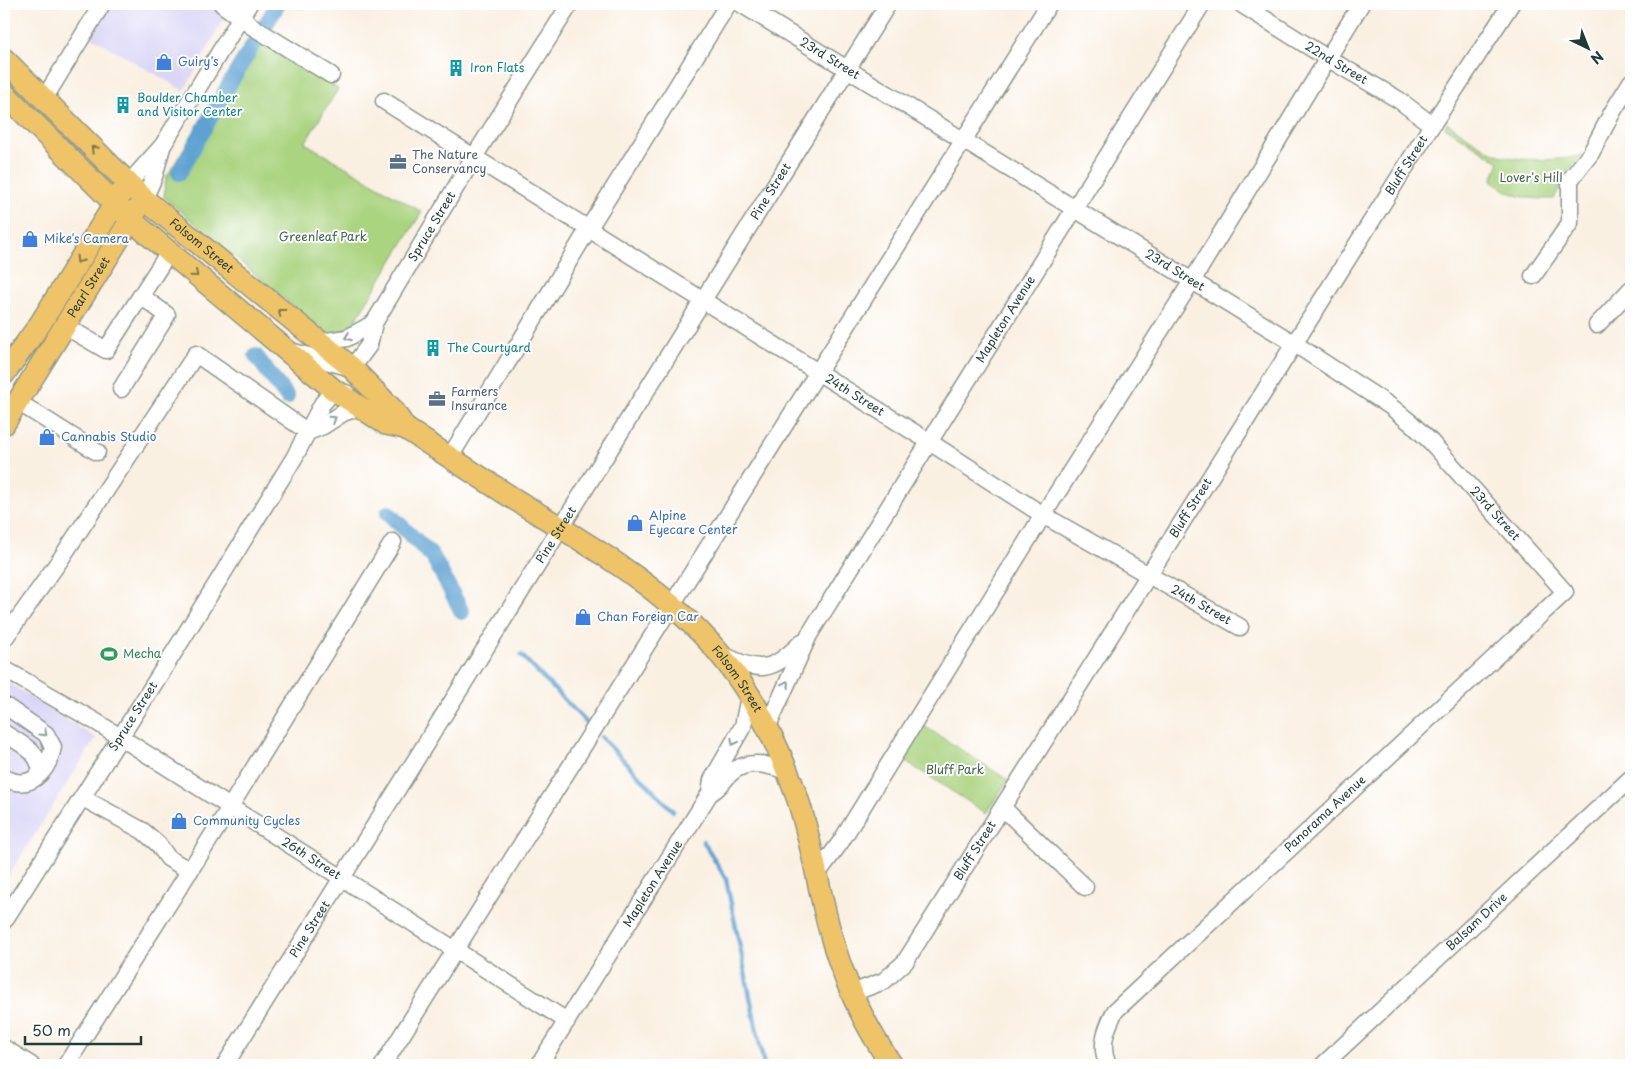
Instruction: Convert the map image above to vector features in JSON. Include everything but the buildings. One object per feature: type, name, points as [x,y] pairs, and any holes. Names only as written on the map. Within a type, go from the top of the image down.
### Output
[{"type":"main road","name":"Folsom Street","points":[[4,59],[144,199],[319,342],[357,362],[405,428]]},
{"type":"main road","name":"Folsom Street","points":[[4,93],[132,220],[287,350],[328,397],[358,407],[386,424],[405,428],[562,526],[635,575],[672,605],[719,653],[767,728],[787,772],[808,835],[828,926],[852,992],[889,1064]]},
{"type":"main road","name":"Pearl Street","points":[[4,374],[128,184]]},
{"type":"main road","name":"Pearl Street","points":[[4,424],[11,405],[65,326],[144,199]]},
{"type":"main road","points":[[11,405],[24,376],[26,354],[22,349]]},
{"type":"street","points":[[44,99],[102,4]]},
{"type":"street","points":[[222,4],[247,16],[268,37],[331,75]]},
{"type":"street","name":"Spruce Street","points":[[357,362],[369,345],[374,323],[474,157],[570,4]]},
{"type":"street","points":[[450,457],[728,4]]},
{"type":"street","name":"23rd Street","points":[[741,4],[963,138],[1074,210],[1295,344],[1411,423],[1565,592]]},
{"type":"street","name":"Pine Street","points":[[225,1065],[491,636],[562,526],[888,4]]},
{"type":"street","points":[[383,1065],[963,138],[1049,4]]},
{"type":"street","name":"Mapleton Avenue","points":[[767,728],[809,635],[928,441],[1202,4]]},
{"type":"street","name":"22nd Street","points":[[1241,4],[1399,100],[1432,125]]},
{"type":"street","points":[[817,874],[876,786],[1043,515],[1192,281],[1361,4]]},
{"type":"street","name":"Bluff Street","points":[[852,992],[884,981],[905,962],[1432,125],[1511,4]]},
{"type":"street","name":"Pearl Street","points":[[128,184],[163,145],[247,16]]},
{"type":"street","points":[[1533,276],[1570,223],[1570,180],[1591,153],[1631,82]]},
{"type":"street","name":"24th Street","points":[[384,101],[589,228],[1043,515],[1240,627]]},
{"type":"street","name":"Pearl Street","points":[[144,199],[154,177],[163,145]]},
{"type":"street","points":[[65,326],[106,350],[170,252]]},
{"type":"street","points":[[1597,325],[1631,290]]},
{"type":"street","points":[[121,389],[167,315],[141,296]]},
{"type":"street","points":[[319,342],[346,338],[374,323]]},
{"type":"street","points":[[287,350],[357,362]]},
{"type":"street","points":[[4,639],[60,560],[196,354],[308,432],[323,426],[342,413],[358,407]]},
{"type":"street","points":[[328,397],[393,410]]},
{"type":"street","name":"Spruce Street","points":[[4,921],[84,798],[294,458],[328,397]]},
{"type":"street","points":[[11,405],[97,452]]},
{"type":"street","points":[[66,1065],[190,871],[394,542]]},
{"type":"street","name":"Panorama Avenue","points":[[1108,1065],[1103,1048],[1105,1031],[1115,1011],[1565,592]]},
{"type":"street","name":"Mapleton Avenue","points":[[719,653],[739,663],[766,667],[785,658],[809,635]]},
{"type":"street","name":"26th Street","points":[[4,669],[120,738],[567,1021]]},
{"type":"street","name":"Mapleton Avenue","points":[[539,1065],[710,793],[712,780],[743,726],[748,696]]},
{"type":"street","points":[[4,705],[39,728],[51,740],[52,753],[41,772],[34,779],[22,784],[4,777]]},
{"type":"street","points":[[4,733],[33,752],[40,763],[41,772]]},
{"type":"street","points":[[710,793],[721,787],[730,774],[742,765],[768,765],[787,772]]},
{"type":"street","name":"Balsam Drive","points":[[1323,1065],[1631,778]]},
{"type":"street","points":[[84,798],[143,831],[158,844],[168,858],[190,871]]},
{"type":"street","points":[[1003,808],[1085,887]]},
{"type":"street","points":[[4,1048],[31,1065]]},
{"type":"shaded area","name":"Guiry's","points":[[94,4],[232,4],[184,91],[78,29]]},
{"type":"shaded area","points":[[4,680],[96,738],[4,883]]},
{"type":"green space","name":"Greenleaf Park","points":[[251,42],[264,44],[338,89],[305,143],[422,212],[353,324],[343,331],[327,334],[316,326],[164,197],[166,178],[243,50]]},
{"type":"green space","name":"Lover's Hill","points":[[1447,123],[1484,148],[1505,157],[1540,160],[1583,155],[1565,175],[1554,199],[1536,199],[1521,196],[1506,191],[1492,180],[1499,162],[1445,127]]},
{"type":"green space","name":"Bluff Park","points":[[924,726],[1008,780],[986,813],[902,759]]},
{"type":"waterway","points":[[179,173],[278,4]]},
{"type":"waterway","points":[[256,356],[287,397]]},
{"type":"waterway","points":[[388,513],[433,557],[462,612]]},
{"type":"waterway","points":[[521,655],[587,723]]},
{"type":"waterway","points":[[601,737],[673,811]]},
{"type":"waterway","points":[[703,841],[726,879],[764,1065]]},
{"type":"place","name":"Guiry's","points":[[164,62]]},
{"type":"place","name":"Iron Flats","points":[[456,68]]},
{"type":"place","name":"Boulder Chamber and Visitor Center","points":[[123,105]]},
{"type":"place","name":"The Nature Conservancy","points":[[398,162]]},
{"type":"place","name":"Mike's Camera","points":[[30,239]]},
{"type":"place","name":"The Courtyard","points":[[433,348]]},
{"type":"place","name":"Farmers Insurance","points":[[437,399]]},
{"type":"place","name":"Cannabis Studio","points":[[47,437]]},
{"type":"place","name":"Alpine Eyecare Center","points":[[635,523]]},
{"type":"place","name":"Chan Foreign Car","points":[[583,617]]},
{"type":"place","name":"Mecha","points":[[109,654]]},
{"type":"place","name":"Community Cycles","points":[[179,821]]}]
